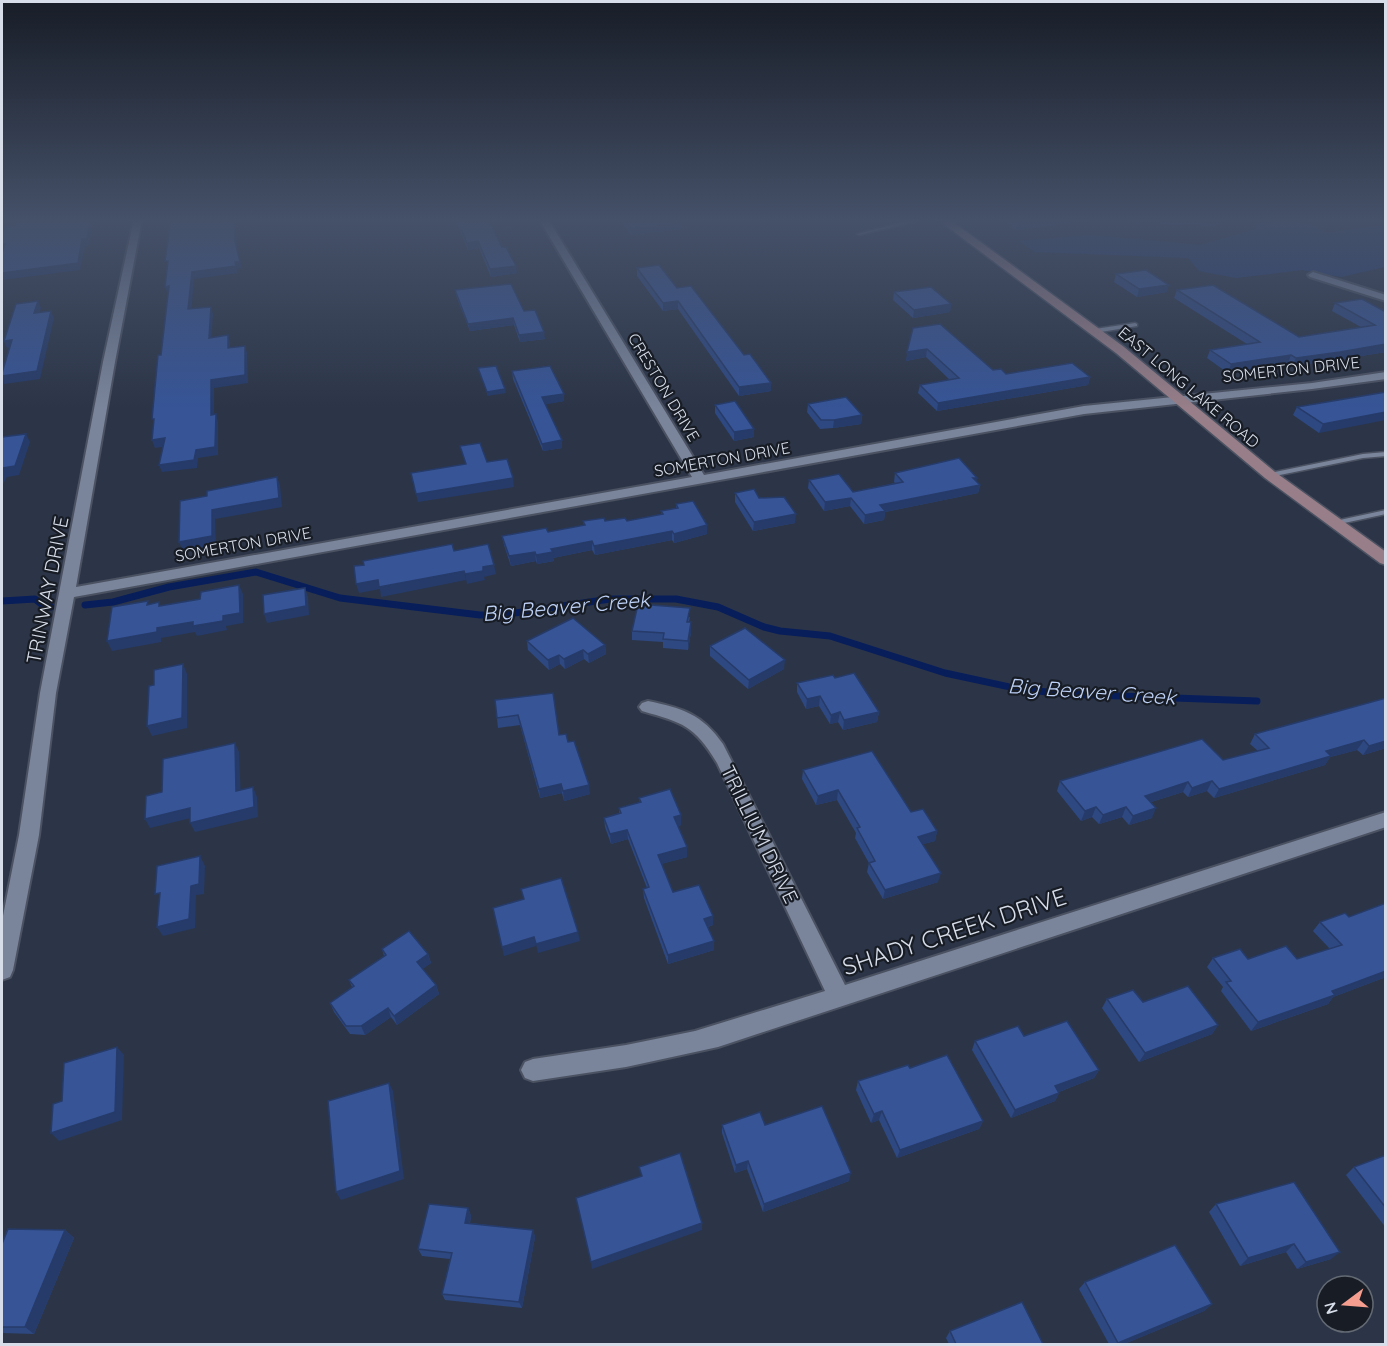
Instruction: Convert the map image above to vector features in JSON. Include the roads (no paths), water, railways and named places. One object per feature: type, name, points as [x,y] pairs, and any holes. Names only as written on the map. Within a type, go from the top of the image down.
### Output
[{"type":"main road","name":"EAST LONG LAKE ROAD","points":[[1028,282],[1095,331],[1270,475],[1386,560]]},
{"type":"street","name":"TRINWAY DRIVE","points":[[2,970],[29,835],[48,693],[126,282]]},
{"type":"street","name":"CRESTON DRIVE","points":[[581,282],[701,481]]},
{"type":"street","points":[[1334,282],[1386,298]]},
{"type":"street","name":"SOMERTON DRIVE","points":[[66,594],[1084,410],[1321,385],[1386,375]]},
{"type":"street","name":"TRILLIUM DRIVE","points":[[648,707],[691,720],[708,733],[729,769],[839,996]]},
{"type":"street","name":"SHADY CREEK DRIVE","points":[[533,1070],[676,1047],[1386,819]]},
{"type":"lane","points":[[1095,331],[1135,325]]},
{"type":"lane","points":[[1270,475],[1363,456],[1386,454]]},
{"type":"lane","points":[[1335,524],[1386,512]]},
{"type":"waterway","name":"Big Beaver Creek","points":[[85,605],[113,602],[169,587],[256,572],[340,598],[480,615],[501,615],[610,599],[676,599],[718,607],[764,627],[780,631],[830,636],[945,673],[1019,689],[1066,694],[1257,701]]},
{"type":"waterway","name":"Big Beaver Creek","points":[[2,601],[35,599],[45,607],[51,607]]}]
